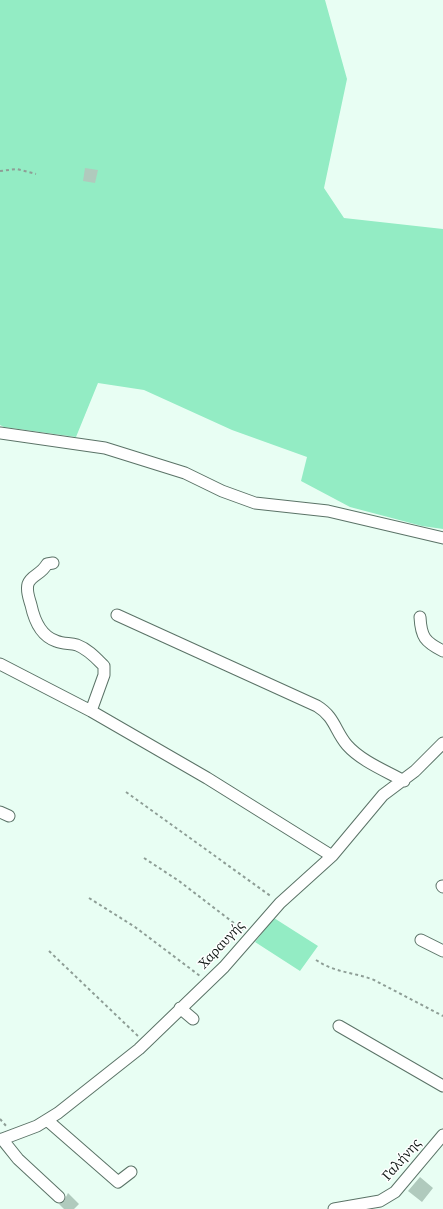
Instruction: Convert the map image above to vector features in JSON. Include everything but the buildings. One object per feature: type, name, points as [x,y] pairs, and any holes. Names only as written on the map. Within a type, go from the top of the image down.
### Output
[{"type":"street","points":[[0,433],[105,448],[185,473],[222,491],[255,503],[328,511],[443,538]]},
{"type":"street","points":[[53,563],[47,564],[43,571],[32,577],[29,582],[27,590],[33,614],[40,627],[49,638],[54,641],[78,646],[90,653],[104,666],[104,675],[91,711]]},
{"type":"street","points":[[117,615],[318,706],[331,716],[344,740],[355,752],[404,781]]},
{"type":"street","points":[[420,617],[422,636],[443,651]]},
{"type":"street","points":[[0,664],[91,711],[207,778],[332,856]]},
{"type":"street","name":"Χαραυγής","points":[[1,1139],[37,1126],[47,1120],[89,1089],[145,1042],[210,980],[280,902],[332,856],[383,795],[404,781],[443,743]]},
{"type":"street","points":[[420,940],[443,951]]},
{"type":"street","points":[[180,1008],[193,1019]]},
{"type":"street","points":[[339,1026],[443,1086]]},
{"type":"street","points":[[47,1120],[118,1182],[131,1172]]},
{"type":"street","name":"Γαλήνης","points":[[334,1209],[380,1201],[395,1192],[443,1135]]},
{"type":"street","points":[[1,1139],[18,1159],[59,1197]]},
{"type":"path","points":[[0,171],[17,168],[36,174]]},
{"type":"path","points":[[126,792],[280,902]]},
{"type":"path","points":[[144,858],[179,881],[250,936]]},
{"type":"path","points":[[89,898],[156,942],[198,972],[202,978],[210,980]]},
{"type":"path","points":[[49,951],[145,1042]]},
{"type":"path","points":[[316,960],[337,971],[363,976],[374,980],[443,1016]]},
{"type":"green space","points":[[0,0],[325,0],[347,79],[324,188],[344,218],[443,229],[443,529],[422,526],[350,507],[301,481],[307,457],[232,430],[144,390],[98,383],[76,437],[4,427],[0,425]]},
{"type":"green space","points":[[274,918],[318,946],[300,971],[255,942]]}]
